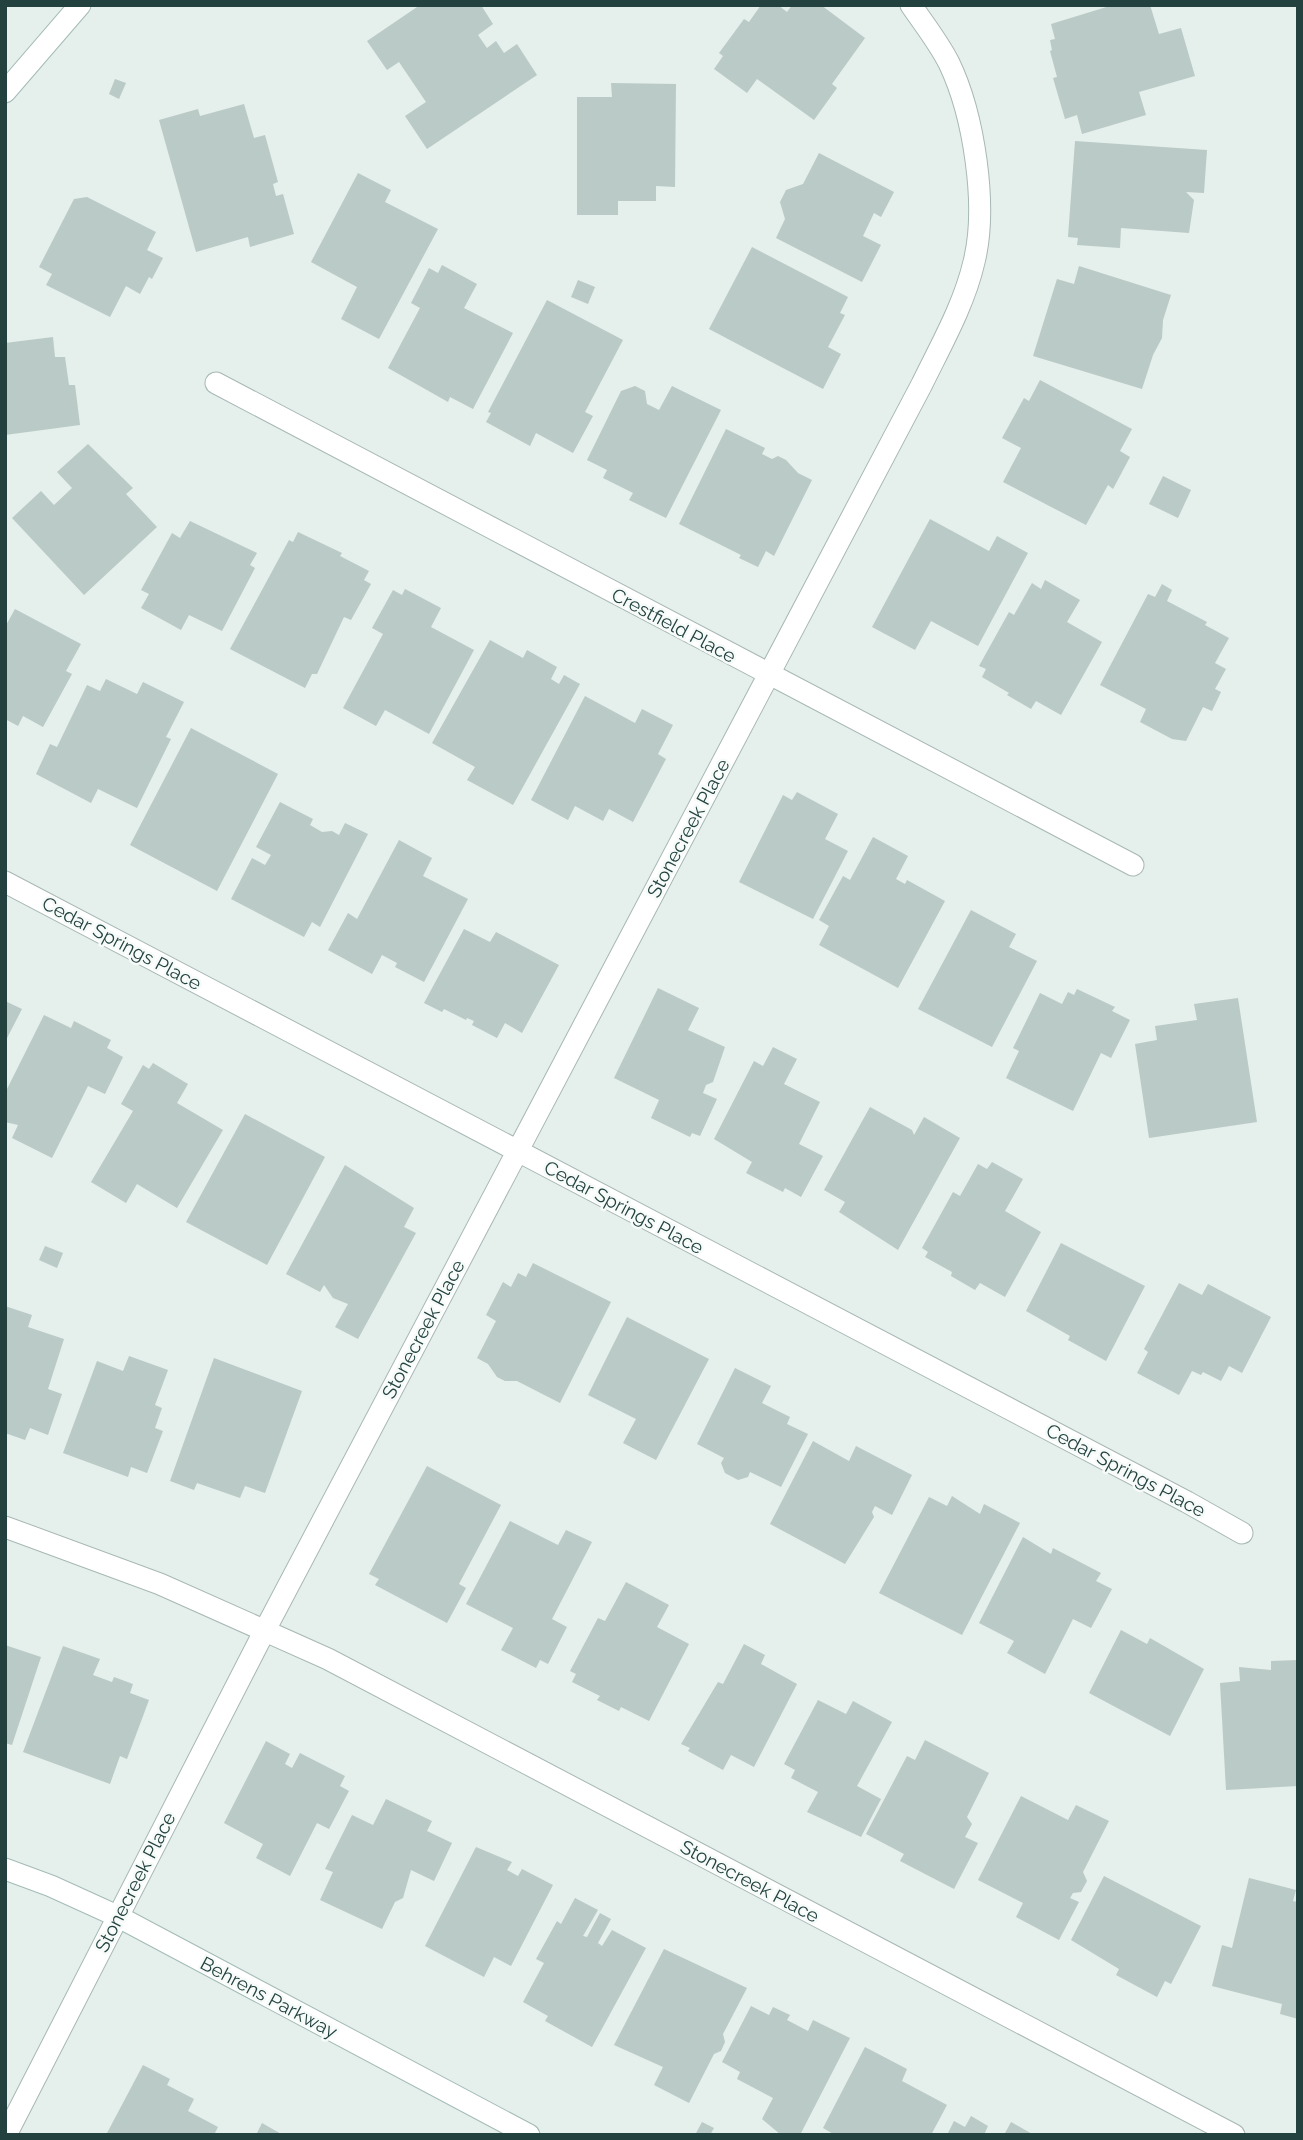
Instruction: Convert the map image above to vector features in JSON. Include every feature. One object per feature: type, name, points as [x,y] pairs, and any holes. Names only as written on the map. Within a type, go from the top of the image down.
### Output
[{"type":"street","points":[[5,92],[80,5]]},
{"type":"street","name":"Stonecreek Place","points":[[6,2135],[265,1630],[922,384],[960,306],[975,261],[979,214],[970,125],[949,64],[911,5]]},
{"type":"street","name":"Crestfield Place","points":[[216,383],[1133,865]]},
{"type":"street","name":"Cedar Springs Place","points":[[5,881],[1242,1533]]},
{"type":"street","name":"Stonecreek Place","points":[[5,1527],[160,1584],[340,1665],[1234,2135]]},
{"type":"street","name":"Behrens Parkway","points":[[5,1870],[51,1886],[117,1916],[529,2135]]},
{"type":"building","points":[[420,5],[481,5],[493,24],[478,35],[487,48],[496,41],[504,53],[517,44],[537,75],[427,149],[405,116],[426,102],[399,62],[387,70],[367,41]]},
{"type":"building","points":[[761,5],[778,5],[787,12],[792,5],[821,5],[865,38],[832,84],[837,88],[814,120],[757,79],[747,93],[714,69],[723,56],[719,53],[744,19],[749,22]]},
{"type":"building","points":[[1113,5],[1150,5],[1159,34],[1181,28],[1195,76],[1139,92],[1146,115],[1082,134],[1077,115],[1065,119],[1053,78],[1057,77],[1050,51],[1050,40],[1055,39],[1051,24]]},
{"type":"building","points":[[115,79],[126,83],[119,99],[109,94]]},
{"type":"building","points":[[611,83],[676,84],[675,187],[656,186],[656,201],[618,201],[618,215],[577,215],[577,97],[612,97]]},
{"type":"building","points":[[244,104],[254,138],[265,135],[278,182],[273,184],[276,196],[283,194],[294,234],[250,247],[248,237],[196,252],[159,120],[198,109],[200,116]]},
{"type":"building","points":[[1075,141],[1207,150],[1204,193],[1186,192],[1194,200],[1189,233],[1121,228],[1120,248],[1077,245],[1078,238],[1068,237]]},
{"type":"building","points":[[819,153],[894,192],[881,217],[874,213],[863,236],[881,245],[862,282],[776,238],[785,219],[780,202],[786,190],[803,184]]},
{"type":"building","points":[[358,173],[391,190],[385,202],[438,229],[379,339],[341,319],[357,287],[311,262]]},
{"type":"building","points":[[87,197],[156,232],[147,250],[163,258],[140,294],[126,286],[110,317],[46,285],[52,274],[39,267],[74,199]]},
{"type":"building","points":[[752,247],[848,297],[840,313],[845,315],[828,347],[841,354],[823,389],[709,329]]},
{"type":"building","points":[[442,265],[477,284],[464,308],[513,333],[473,409],[450,397],[448,402],[388,368],[420,308],[411,303],[429,268],[438,273]]},
{"type":"building","points":[[1079,266],[1171,295],[1163,320],[1162,338],[1153,355],[1142,389],[1033,356],[1057,279],[1074,284]]},
{"type":"building","points":[[578,280],[595,287],[588,304],[571,297]]},
{"type":"building","points":[[547,300],[623,340],[585,412],[593,416],[573,453],[536,433],[530,446],[486,422],[491,413],[488,412]]},
{"type":"building","points":[[53,337],[55,357],[65,357],[69,385],[75,385],[80,425],[5,435],[5,343]]},
{"type":"building","points":[[1040,380],[1132,429],[1120,451],[1130,457],[1113,489],[1108,485],[1086,525],[1003,482],[1021,448],[1002,438],[1024,398],[1029,401]]},
{"type":"building","points":[[635,386],[645,391],[647,404],[659,410],[672,386],[721,410],[666,518],[629,500],[633,493],[603,478],[607,470],[587,460],[621,391]]},
{"type":"building","points":[[726,429],[765,448],[762,454],[772,459],[778,456],[786,460],[798,473],[812,480],[774,556],[766,551],[758,567],[739,558],[741,555],[679,524]]},
{"type":"building","points":[[88,444],[133,488],[126,494],[157,527],[84,595],[12,518],[41,491],[54,505],[72,488],[57,472]]},
{"type":"building","points":[[1163,476],[1191,490],[1178,518],[1149,504]]},
{"type":"building","points":[[930,519],[989,551],[997,536],[1028,553],[978,646],[931,621],[915,650],[872,627]]},
{"type":"building","points":[[190,521],[257,553],[250,565],[255,568],[222,631],[189,615],[181,630],[141,608],[149,594],[141,590],[172,533],[180,538]]},
{"type":"building","points":[[298,532],[342,553],[340,556],[369,571],[364,580],[371,584],[351,620],[344,617],[317,674],[312,674],[305,688],[230,649],[289,540],[293,542]]},
{"type":"building","points":[[1045,580],[1080,600],[1067,622],[1102,642],[1061,715],[1036,701],[1031,709],[1007,695],[1009,693],[982,677],[986,669],[979,666],[1009,612],[1014,615],[1032,583],[1041,589]]},
{"type":"building","points":[[1162,584],[1172,590],[1167,601],[1207,622],[1205,625],[1229,638],[1215,663],[1226,669],[1215,689],[1221,692],[1212,711],[1203,707],[1186,741],[1172,739],[1140,722],[1146,709],[1100,685],[1148,594],[1155,597]]},
{"type":"building","points":[[405,589],[441,608],[431,627],[474,650],[429,734],[385,710],[376,726],[343,708],[383,634],[372,628],[393,590],[402,595]]},
{"type":"building","points":[[15,609],[81,644],[66,671],[72,674],[43,727],[23,716],[18,726],[5,719],[5,627]]},
{"type":"building","points":[[490,640],[523,658],[527,650],[557,667],[551,679],[559,684],[564,675],[580,684],[513,805],[467,780],[475,767],[432,743]]},
{"type":"building","points":[[106,679],[137,694],[143,682],[184,702],[166,737],[171,739],[137,808],[98,789],[91,803],[36,774],[50,744],[57,747],[87,685],[100,691]]},
{"type":"building","points":[[585,696],[635,723],[642,709],[673,725],[658,754],[666,759],[633,822],[609,809],[603,821],[575,806],[568,820],[531,800]]},
{"type":"building","points":[[191,728],[278,774],[217,891],[130,845]]},
{"type":"building","points":[[797,792],[838,814],[825,839],[848,851],[813,919],[739,882],[783,795],[792,800]]},
{"type":"building","points":[[280,802],[313,819],[310,825],[322,832],[332,831],[339,835],[345,823],[368,834],[320,927],[312,922],[304,937],[231,899],[252,858],[265,865],[271,855],[256,847]]},
{"type":"building","points":[[873,837],[908,856],[896,879],[905,884],[907,880],[945,901],[898,988],[819,945],[829,926],[819,920],[843,876],[850,880]]},
{"type":"building","points":[[399,840],[432,858],[423,876],[468,899],[424,982],[395,967],[397,963],[382,955],[372,974],[328,950],[348,913],[357,919]]},
{"type":"building","points":[[971,910],[1016,934],[1009,947],[1037,961],[992,1047],[918,1009]]},
{"type":"building","points":[[464,929],[490,942],[496,932],[559,965],[522,1033],[505,1023],[497,1038],[472,1025],[474,1021],[444,1009],[442,1012],[424,1003]]},
{"type":"building","points":[[658,988],[699,1008],[688,1030],[725,1047],[713,1082],[706,1085],[703,1093],[717,1099],[700,1136],[692,1133],[690,1137],[651,1118],[659,1100],[614,1078]]},
{"type":"building","points":[[1077,989],[1115,1007],[1112,1011],[1130,1020],[1111,1058],[1101,1053],[1073,1111],[1006,1078],[1019,1051],[1013,1048],[1040,993],[1062,1004],[1068,992],[1074,995]]},
{"type":"building","points":[[1238,998],[1257,1122],[1149,1138],[1135,1044],[1157,1040],[1155,1026],[1197,1020],[1194,1004]]},
{"type":"building","points":[[5,1001],[22,1009],[5,1042]]},
{"type":"building","points":[[44,1015],[71,1028],[74,1021],[111,1040],[107,1048],[123,1057],[105,1094],[88,1086],[52,1158],[12,1138],[18,1125],[5,1122],[5,1093]]},
{"type":"building","points":[[773,1047],[797,1059],[784,1084],[820,1102],[799,1144],[823,1156],[801,1197],[785,1188],[783,1192],[746,1173],[752,1162],[714,1139],[754,1061],[763,1066]]},
{"type":"building","points":[[153,1063],[188,1084],[177,1103],[223,1130],[177,1208],[137,1184],[126,1203],[91,1182],[133,1111],[121,1104],[143,1065],[149,1069]]},
{"type":"building","points":[[870,1107],[912,1130],[914,1135],[924,1117],[960,1138],[898,1250],[839,1212],[845,1202],[824,1190]]},
{"type":"building","points":[[245,1114],[325,1157],[267,1265],[186,1222]]},
{"type":"building","points":[[992,1162],[1023,1179],[1005,1211],[1041,1232],[1005,1297],[980,1283],[975,1290],[951,1276],[952,1272],[925,1257],[928,1252],[922,1248],[953,1192],[960,1196],[978,1164],[987,1169]]},
{"type":"building","points":[[345,1165],[414,1208],[404,1227],[416,1233],[358,1339],[335,1327],[348,1304],[333,1298],[324,1285],[320,1292],[286,1274]]},
{"type":"building","points":[[1061,1243],[1145,1286],[1106,1361],[1068,1340],[1070,1336],[1026,1311]]},
{"type":"building","points":[[45,1246],[63,1253],[57,1268],[39,1260]]},
{"type":"building","points":[[533,1263],[611,1302],[560,1403],[517,1381],[505,1381],[497,1377],[488,1364],[477,1358],[496,1321],[486,1315],[503,1282],[511,1287],[518,1273],[526,1277]]},
{"type":"building","points":[[1179,1283],[1202,1295],[1208,1284],[1271,1317],[1242,1373],[1229,1366],[1221,1381],[1203,1372],[1201,1375],[1192,1371],[1179,1395],[1137,1373],[1148,1352],[1144,1349]]},
{"type":"building","points":[[5,1306],[32,1315],[28,1327],[64,1339],[48,1389],[62,1394],[48,1435],[30,1428],[25,1440],[5,1433]]},
{"type":"building","points":[[627,1317],[709,1359],[656,1460],[623,1443],[636,1419],[588,1395]]},
{"type":"building","points":[[129,1356],[168,1370],[155,1405],[162,1408],[155,1428],[163,1431],[147,1473],[131,1467],[128,1477],[63,1453],[97,1361],[123,1371]]},
{"type":"building","points":[[214,1358],[302,1391],[265,1493],[245,1486],[240,1498],[197,1483],[194,1490],[170,1481]]},
{"type":"building","points":[[735,1368],[771,1386],[762,1403],[790,1417],[787,1424],[808,1434],[781,1487],[750,1472],[748,1477],[738,1480],[725,1473],[721,1463],[724,1458],[697,1444]]},
{"type":"building","points":[[813,1441],[849,1461],[856,1446],[912,1475],[892,1515],[875,1506],[872,1512],[874,1517],[845,1564],[770,1524]]},
{"type":"building","points":[[427,1466],[501,1505],[459,1584],[466,1588],[447,1623],[375,1585],[379,1579],[369,1574]]},
{"type":"building","points":[[952,1496],[980,1514],[984,1504],[1020,1523],[962,1635],[879,1593],[929,1497],[947,1506]]},
{"type":"building","points":[[510,1521],[558,1545],[566,1530],[592,1542],[552,1619],[567,1627],[548,1664],[540,1660],[536,1668],[501,1650],[513,1628],[466,1604]]},
{"type":"building","points":[[1023,1537],[1051,1554],[1053,1548],[1101,1573],[1096,1581],[1112,1589],[1091,1628],[1073,1619],[1045,1674],[1007,1653],[1014,1641],[979,1623]]},
{"type":"building","points":[[626,1582],[669,1605],[657,1627],[689,1644],[649,1721],[621,1707],[619,1711],[597,1700],[600,1696],[572,1682],[576,1674],[570,1671],[598,1618],[605,1621]]},
{"type":"building","points":[[1121,1630],[1147,1644],[1150,1638],[1204,1669],[1170,1736],[1089,1693]]},
{"type":"building","points":[[744,1644],[765,1655],[761,1664],[797,1684],[754,1767],[731,1755],[723,1770],[688,1751],[690,1748],[681,1744],[718,1682],[723,1684]]},
{"type":"building","points":[[5,1645],[41,1657],[12,1745],[5,1743]]},
{"type":"building","points":[[63,1646],[100,1659],[93,1675],[112,1682],[114,1677],[133,1684],[130,1693],[149,1700],[127,1759],[120,1756],[110,1784],[23,1752]]},
{"type":"building","points":[[1298,1660],[1298,1786],[1226,1790],[1220,1683],[1240,1681],[1239,1667],[1271,1670],[1271,1661]]},
{"type":"building","points":[[818,1700],[846,1714],[853,1701],[892,1722],[857,1786],[881,1799],[861,1837],[807,1812],[818,1792],[791,1778],[795,1770],[784,1764]]},
{"type":"building","points":[[925,1740],[989,1773],[967,1817],[972,1824],[965,1837],[978,1843],[954,1889],[900,1861],[904,1854],[866,1834],[907,1756],[915,1760]]},
{"type":"building","points":[[266,1741],[290,1754],[285,1764],[292,1768],[300,1753],[345,1776],[340,1786],[349,1791],[329,1829],[317,1823],[290,1876],[256,1858],[263,1844],[224,1823]]},
{"type":"building","points":[[1021,1796],[1068,1820],[1076,1805],[1109,1821],[1083,1872],[1087,1881],[1081,1892],[1073,1893],[1070,1898],[1079,1902],[1059,1940],[1016,1917],[1023,1903],[978,1880]]},
{"type":"building","points":[[386,1799],[432,1821],[427,1831],[452,1843],[434,1881],[411,1870],[403,1898],[395,1902],[382,1929],[320,1900],[333,1872],[325,1869],[352,1815],[373,1825]]},
{"type":"building","points":[[476,1847],[512,1862],[507,1870],[518,1876],[522,1869],[553,1885],[511,1966],[494,1957],[484,1977],[425,1946]]},
{"type":"building","points":[[1104,1876],[1201,1926],[1171,1984],[1165,1981],[1157,1997],[1116,1975],[1119,1969],[1071,1940]]},
{"type":"building","points":[[1249,1878],[1296,1890],[1293,1901],[1298,1902],[1298,2019],[1280,2014],[1282,2004],[1212,1986],[1222,1945],[1232,1948]]},
{"type":"building","points":[[575,1898],[598,1910],[583,1936],[587,1937],[600,1913],[611,1919],[598,1943],[602,1946],[612,1930],[646,1948],[592,2047],[545,2021],[548,2016],[523,2002],[544,1963],[536,1959],[557,1921],[561,1924]]},
{"type":"building","points":[[664,1949],[747,1988],[723,2034],[725,2042],[721,2051],[714,2054],[689,2103],[654,2085],[663,2067],[614,2045]]},
{"type":"building","points":[[751,2006],[769,2015],[773,2007],[790,2015],[787,2020],[808,2031],[813,2020],[850,2038],[800,2135],[781,2135],[762,2119],[773,2098],[737,2079],[740,2072],[722,2062]]},
{"type":"building","points":[[865,2047],[907,2069],[902,2081],[947,2105],[931,2135],[835,2135],[823,2128]]},
{"type":"building","points":[[143,2065],[170,2079],[167,2085],[194,2099],[188,2111],[218,2127],[214,2135],[106,2135]]},
{"type":"building","points":[[971,2116],[988,2126],[984,2135],[947,2135],[954,2121],[965,2127]]},
{"type":"building","points":[[702,2122],[714,2128],[710,2135],[695,2135]]},
{"type":"building","points":[[1011,2122],[1034,2135],[1004,2135]]},
{"type":"building","points":[[262,2123],[283,2135],[256,2135]]}]
